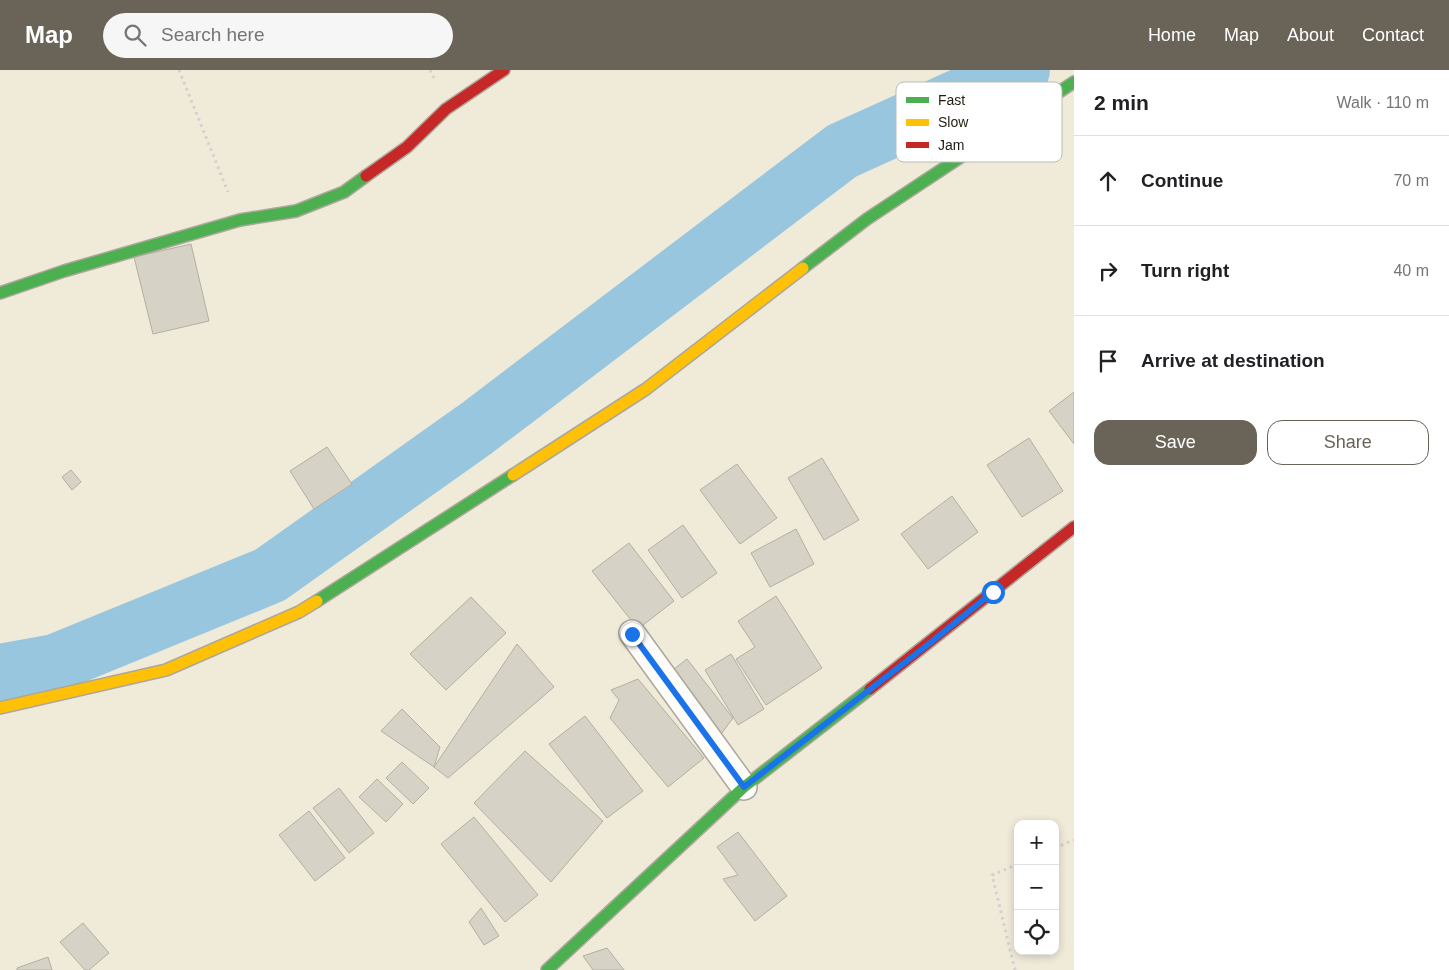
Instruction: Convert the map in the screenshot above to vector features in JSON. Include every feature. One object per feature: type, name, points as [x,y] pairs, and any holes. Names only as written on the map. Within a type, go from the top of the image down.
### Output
[{"type":"street","points":[[0,293],[64,271],[240,220],[296,211],[344,192],[407,147],[446,109],[504,70]]},
{"type":"street","points":[[1062,90],[1074,82]]},
{"type":"street","points":[[0,708],[166,670],[299,612],[646,389],[867,219],[953,162]]},
{"type":"street","points":[[548,970],[744,787],[930,643],[1074,527]]},
{"type":"street","points":[[632,634],[744,787]]},
{"type":"path","points":[[179,70],[240,220]]},
{"type":"path","points":[[1059,846],[1074,840]]},
{"type":"path","points":[[1015,970],[992,875],[1016,865]]},
{"type":"building","points":[[191,244],[209,321],[153,334],[134,257]]},
{"type":"building","points":[[1074,392],[1074,444],[1049,411]]},
{"type":"building","points":[[1029,438],[1063,491],[1022,517],[987,465]]},
{"type":"building","points":[[327,447],[352,484],[314,509],[290,471]]},
{"type":"building","points":[[822,458],[859,520],[824,540],[788,478]]},
{"type":"building","points":[[737,464],[777,518],[740,544],[700,490]]},
{"type":"building","points":[[71,470],[81,482],[72,490],[62,477]]},
{"type":"building","points":[[952,496],[978,532],[928,569],[901,534]]},
{"type":"building","points":[[683,525],[717,573],[682,598],[648,550]]},
{"type":"building","points":[[796,529],[814,564],[770,587],[751,553]]},
{"type":"building","points":[[629,543],[674,601],[638,629],[592,571]]},
{"type":"building","points":[[776,596],[822,668],[766,705],[736,659],[755,647],[738,621]]},
{"type":"building","points":[[471,597],[506,633],[446,690],[410,654]]},
{"type":"building","points":[[517,644],[554,687],[448,778],[434,767]]},
{"type":"building","points":[[731,654],[764,709],[738,725],[705,670]]},
{"type":"building","points":[[687,659],[733,718],[716,741],[665,676]]},
{"type":"building","points":[[638,679],[704,758],[668,787],[610,718],[619,700],[611,690]]},
{"type":"building","points":[[402,709],[440,747],[434,767],[381,731]]},
{"type":"building","points":[[585,716],[643,791],[607,818],[549,744]]},
{"type":"building","points":[[525,751],[603,821],[551,882],[474,803]]},
{"type":"building","points":[[402,762],[429,788],[413,804],[386,778]]},
{"type":"building","points":[[377,779],[403,804],[386,822],[359,797]]},
{"type":"building","points":[[339,788],[374,833],[349,853],[313,808]]},
{"type":"building","points":[[309,811],[345,858],[315,881],[279,835]]},
{"type":"building","points":[[474,817],[538,895],[505,922],[441,844]]},
{"type":"building","points":[[738,832],[787,896],[755,921],[723,879],[738,875],[717,847]]},
{"type":"building","points":[[481,908],[499,936],[484,945],[469,922]]},
{"type":"building","points":[[83,923],[109,953],[89,970],[85,970],[60,942]]},
{"type":"building","points":[[607,948],[624,970],[593,970],[583,956]]},
{"type":"building","points":[[48,957],[52,970],[17,970],[17,968]]},
{"type":"waterway","points":[[994,82],[1021,70]]},
{"type":"waterway","points":[[0,673],[55,663],[270,575],[477,428],[842,151],[896,127]]},
{"type":"traffic: fast","points":[[1062,90],[1074,82]]},
{"type":"traffic: fast","points":[[803,268],[867,219],[953,162]]},
{"type":"traffic: fast","points":[[0,293],[64,271],[240,220],[296,211],[344,192],[366,176]]},
{"type":"traffic: fast","points":[[317,601],[513,475]]},
{"type":"traffic: fast","points":[[547,970],[744,787],[870,689]]},
{"type":"traffic: slow","points":[[513,475],[646,389],[803,268]]},
{"type":"traffic: slow","points":[[0,708],[166,670],[299,612],[317,601]]},
{"type":"traffic: jam","points":[[366,176],[407,147],[446,109],[504,70]]},
{"type":"traffic: jam","points":[[870,689],[1074,527]]},
{"type":"route","points":[[632,634],[744,787],[993,592]]}]
